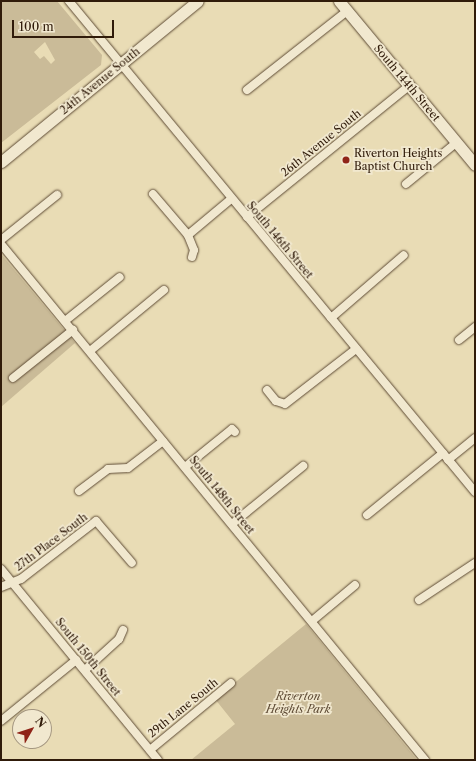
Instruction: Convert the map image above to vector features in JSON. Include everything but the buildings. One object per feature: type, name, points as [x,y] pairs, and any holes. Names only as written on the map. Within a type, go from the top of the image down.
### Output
[{"type":"street","name":"South 146th Street","points":[[69,1],[231,199],[475,492]]},
{"type":"street","name":"24th Avenue South","points":[[1,162],[198,1]]},
{"type":"street","name":"South 144th Street","points":[[339,1],[475,165]]},
{"type":"street","points":[[247,90],[347,11]]},
{"type":"street","name":"26th Avenue South","points":[[247,217],[409,86]]},
{"type":"street","points":[[406,184],[456,143]]},
{"type":"street","points":[[153,194],[188,235],[194,250],[192,257]]},
{"type":"street","points":[[1,240],[57,195]]},
{"type":"street","points":[[188,235],[231,199]]},
{"type":"street","name":"South 148th Street","points":[[1,244],[312,620],[425,760]]},
{"type":"street","points":[[331,318],[404,255]]},
{"type":"street","points":[[65,321],[120,277]]},
{"type":"street","points":[[90,351],[164,290]]},
{"type":"street","points":[[459,340],[475,327]]},
{"type":"street","points":[[13,378],[73,330]]},
{"type":"street","points":[[267,390],[276,401],[285,404],[356,349]]},
{"type":"street","points":[[185,467],[232,429],[235,432]]},
{"type":"street","points":[[367,515],[446,456],[475,438]]},
{"type":"street","points":[[79,491],[108,469],[128,468],[163,441]]},
{"type":"street","points":[[232,524],[303,466]]},
{"type":"street","name":"27th Place South","points":[[12,583],[21,579],[96,521],[132,563]]},
{"type":"street","points":[[419,600],[475,563]]},
{"type":"street","name":"South 150th Street","points":[[1,569],[158,760]]},
{"type":"street","points":[[1,587],[12,583]]},
{"type":"street","points":[[312,620],[355,585]]},
{"type":"street","points":[[85,670],[119,639],[123,630]]},
{"type":"street","points":[[1,721],[76,660]]},
{"type":"street","name":"29th Lane South","points":[[150,750],[230,684]]},
{"type":"green space","points":[[1,1],[57,1],[102,55],[101,65],[1,143]],"holes":[[[45,42],[55,60],[51,64],[44,56],[40,59],[34,52]]]},
{"type":"green space","points":[[1,254],[75,343],[1,407]]},
{"type":"green space","name":"Riverton Heights Park","points":[[306,624],[417,760],[191,760],[235,724],[215,699]]},
{"type":"place","name":"Riverton Heights Baptist Church","points":[[346,160]]}]
